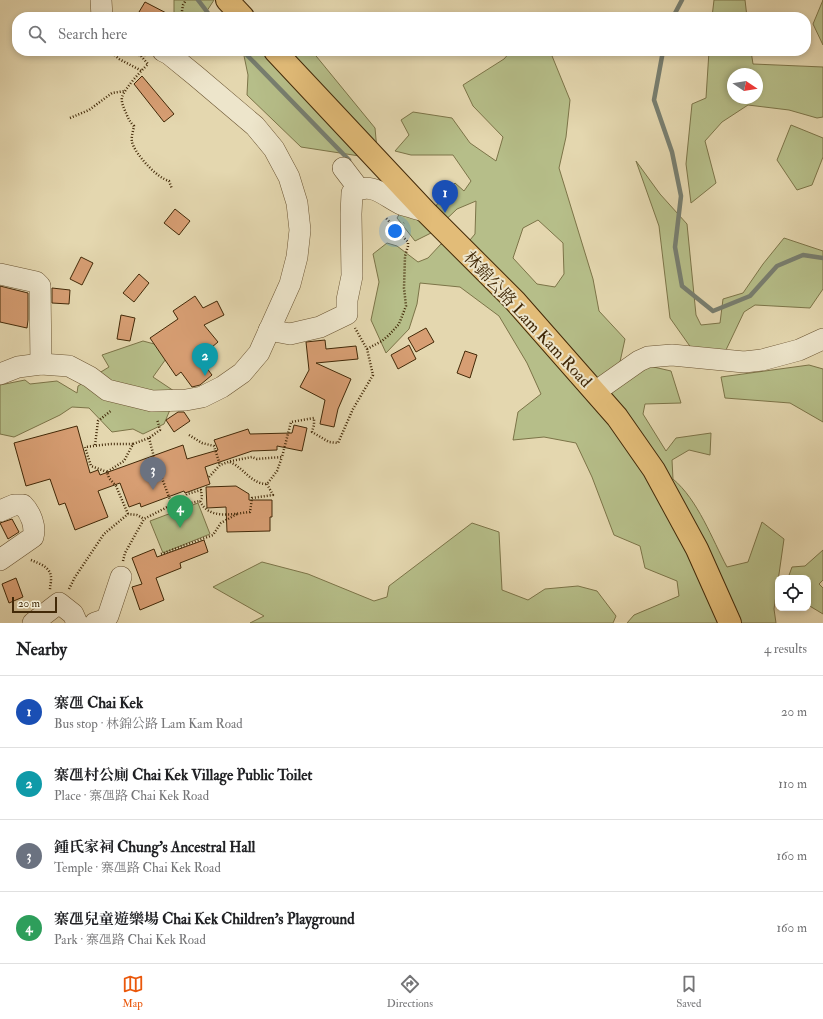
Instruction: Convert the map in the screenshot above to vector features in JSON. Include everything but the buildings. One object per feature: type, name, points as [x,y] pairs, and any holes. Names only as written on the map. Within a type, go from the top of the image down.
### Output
[{"type":"main road","points":[[227,0],[238,12]]},
{"type":"main road","name":"林錦公路 Lam Kam Road","points":[[280,56],[425,211],[515,301],[617,417],[654,470],[697,549],[730,623]]},
{"type":"street","points":[[101,0],[101,12]]},
{"type":"street","points":[[0,374],[18,367],[41,364],[69,366],[90,377],[107,390],[152,401],[186,400],[202,397],[222,387],[242,373],[259,353],[290,284],[297,257],[300,230],[297,203],[289,177],[274,149],[255,126],[171,56]]},
{"type":"street","points":[[343,168],[359,189]]},
{"type":"street","points":[[269,330],[290,334],[320,327],[347,314],[347,300],[352,276],[352,193],[365,187],[373,188],[403,204],[425,211]]},
{"type":"street","points":[[0,274],[36,282],[40,286],[41,364]]},
{"type":"street","points":[[595,392],[639,361],[648,357],[672,355],[744,362],[762,360],[799,350],[823,339]]},
{"type":"street","points":[[0,511],[18,504],[23,505],[35,527],[33,537],[21,547],[0,560]]},
{"type":"street","points":[[95,623],[104,620],[108,616],[121,577]]},
{"type":"street","points":[[33,623],[59,603],[73,614],[77,623]]},
{"type":"path","points":[[182,12],[186,0]]},
{"type":"path","points":[[116,56],[142,71]]},
{"type":"path","points":[[142,56],[148,64],[122,96],[122,104],[130,123],[134,126],[132,144],[146,165],[164,180],[169,181],[172,190]]},
{"type":"path","points":[[70,118],[89,110],[112,93],[126,91]]},
{"type":"path","points":[[367,349],[382,341],[399,324],[406,306],[404,288],[405,256],[408,242],[382,213]]},
{"type":"path","points":[[397,229],[402,225]]},
{"type":"path","points":[[268,484],[277,471],[282,457],[290,422],[314,418],[312,432],[329,442],[338,443],[354,409],[373,375],[367,349],[347,314]]},
{"type":"path","points":[[107,472],[91,466],[85,447],[110,444],[133,444],[149,438],[160,430],[152,401]]},
{"type":"path","points":[[95,445],[98,421],[114,408]]},
{"type":"path","points":[[189,435],[202,443],[214,446],[220,466]]},
{"type":"path","points":[[149,438],[154,457],[172,505]]},
{"type":"path","points":[[107,472],[124,461],[133,444]]},
{"type":"path","points":[[209,477],[220,466],[230,462],[252,457],[258,459],[282,457]]},
{"type":"path","points":[[230,462],[235,464],[260,484],[268,484]]},
{"type":"path","points":[[107,472],[109,478],[116,486],[128,514]]},
{"type":"path","points":[[121,577],[125,554],[144,519],[181,500],[187,494],[200,490],[202,498],[200,502],[203,508],[213,513],[224,515],[250,512],[252,498],[272,494],[268,484]]},
{"type":"path","points":[[181,500],[186,504],[200,502]]},
{"type":"path","points":[[161,554],[213,535],[221,523],[237,513]]},
{"type":"path","points":[[21,547],[32,560],[45,566],[50,574],[51,580],[49,588],[51,595],[54,600],[59,603],[65,596],[104,534],[128,514],[137,515],[144,519]]},
{"type":"green space","points":[[174,0],[214,0],[206,12],[174,12]]},
{"type":"green space","points":[[714,0],[745,0],[746,12],[713,12]]},
{"type":"green space","points":[[823,0],[823,45],[813,24]]},
{"type":"green space","points":[[244,56],[316,56],[375,128],[377,150],[366,157],[301,147],[247,95],[248,75]]},
{"type":"green space","points":[[507,56],[552,56],[570,100],[566,137],[559,168],[593,279],[599,311],[625,339],[618,371],[645,365],[671,371],[681,403],[645,404],[643,414],[666,451],[676,438],[711,433],[710,455],[689,450],[672,460],[673,479],[690,498],[697,509],[727,567],[748,562],[762,522],[784,539],[779,575],[775,575],[774,609],[776,623],[627,623],[634,615],[679,596],[677,581],[645,568],[640,546],[614,535],[592,477],[576,443],[544,437],[513,440],[518,412],[541,394],[527,363],[499,316],[460,287],[420,283],[417,304],[409,329],[386,353],[371,320],[379,282],[373,254],[387,243],[397,246],[418,262],[428,258],[441,244],[465,246],[475,234],[476,201],[457,209],[433,232],[415,241],[397,218],[407,201],[432,212],[444,194],[455,183],[464,191],[471,181],[453,155],[411,155],[395,151],[409,135],[401,120],[413,112],[452,118],[470,143],[496,161],[503,137],[473,106],[463,85]],"holes":[[[538,220],[563,243],[564,274],[555,287],[537,284],[513,258],[523,228]]]},
{"type":"green space","points":[[709,56],[752,56],[753,64],[823,67],[823,117],[817,118],[789,110],[748,105],[722,122],[705,141],[716,183],[691,203],[686,164],[692,104],[706,98]]},
{"type":"green space","points":[[791,125],[823,138],[823,157],[812,185],[797,190],[777,160]]},
{"type":"green space","points":[[636,161],[660,194],[687,224],[696,315],[701,325],[720,323],[723,299],[743,293],[763,264],[784,238],[823,251],[823,289],[810,308],[755,305],[744,312],[725,352],[694,352],[670,318],[659,226]]},
{"type":"green space","points":[[143,341],[173,349],[153,377],[177,393],[164,424],[143,434],[133,429],[112,432],[89,408],[72,407],[60,415],[14,437],[0,434],[0,385],[25,380],[30,384],[57,381],[77,393],[78,386],[109,367],[102,355]]},
{"type":"green space","points":[[809,365],[823,369],[823,422],[790,403],[725,398],[721,377]]},
{"type":"green space","points":[[198,503],[210,534],[163,553],[150,521]]},
{"type":"green space","points":[[472,523],[499,532],[502,590],[528,600],[545,589],[578,586],[597,591],[616,616],[613,623],[250,623],[264,616],[213,587],[262,562],[308,574],[374,601],[387,597],[389,586]]},
{"type":"green space","points":[[823,550],[823,580],[819,584],[823,588],[823,614],[811,607],[811,575],[789,575],[792,567],[805,566]]},
{"type":"waterway","points":[[198,0],[207,12]]},
{"type":"waterway","points":[[676,12],[682,0]]},
{"type":"waterway","points":[[248,56],[349,160]]},
{"type":"waterway","points":[[662,56],[654,100],[672,152],[681,196],[675,247],[682,286],[713,311],[750,296],[777,266],[803,255],[823,258]]},
{"type":"place","name":"寨乪 Chai Kek","points":[[445,213]]},
{"type":"place","name":"寨乪村公廁 Chai Kek Village Public Toilet","points":[[205,376]]},
{"type":"place","name":"鍾氏家祠 Chung's Ancestral Hall","points":[[153,490]]},
{"type":"place","name":"寨乪兒童遊樂場 Chai Kek Children's Playground","points":[[180,528]]}]
